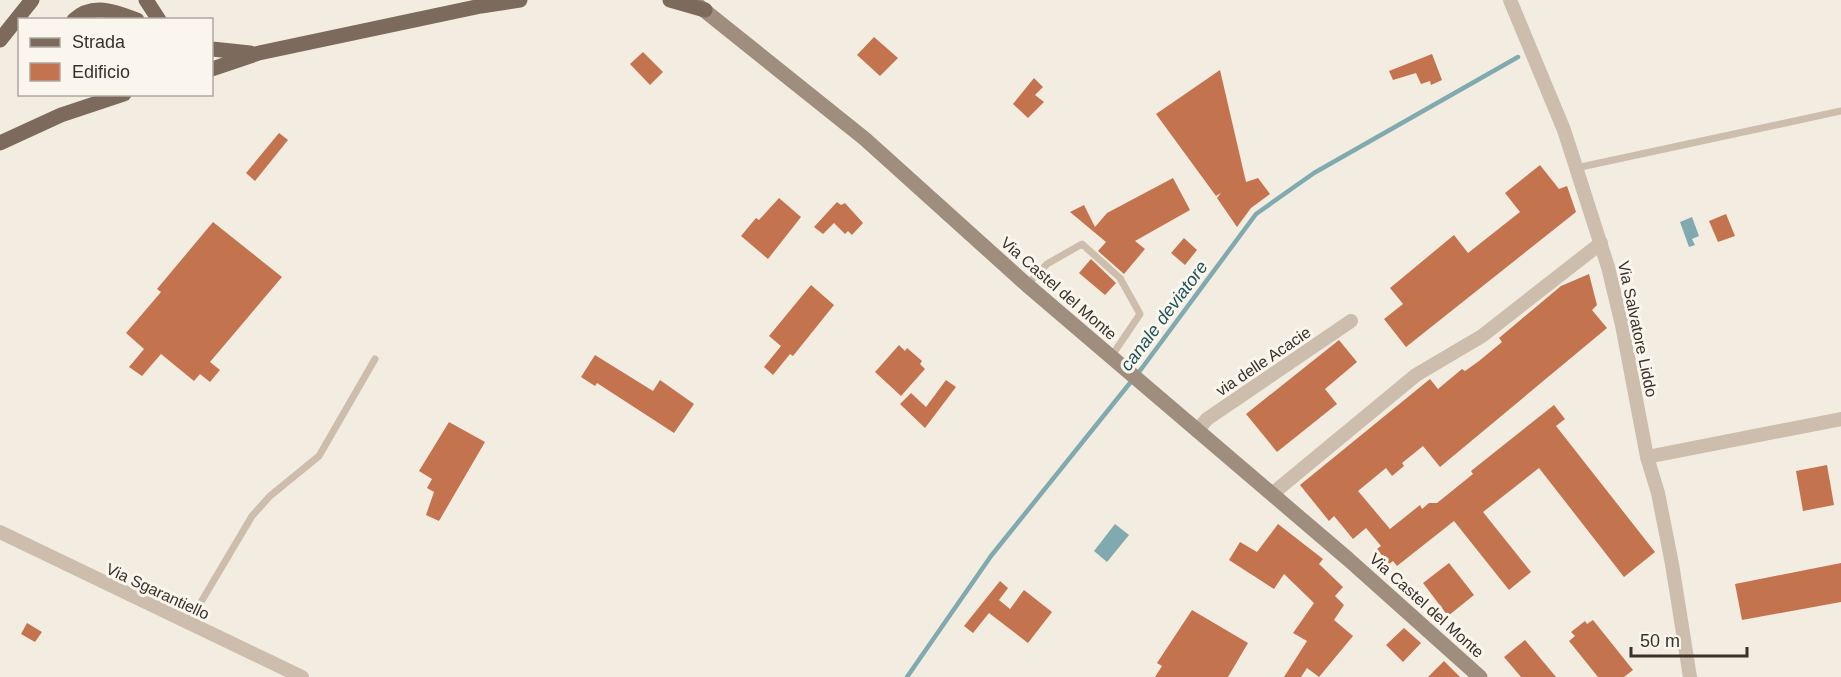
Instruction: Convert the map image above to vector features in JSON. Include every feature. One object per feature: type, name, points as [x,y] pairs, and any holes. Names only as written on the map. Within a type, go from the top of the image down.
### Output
[{"type":"main road","points":[[0,40],[32,0]]},
{"type":"main road","points":[[147,0],[158,18]]},
{"type":"main road","points":[[213,69],[260,53],[485,3],[520,0]]},
{"type":"main road","points":[[670,0],[705,10]]},
{"type":"main road","name":"Via Castel del Monte","points":[[692,0],[865,139],[1027,285],[1272,494],[1480,677]]},
{"type":"main road","points":[[76,18],[83,12],[108,9],[132,18]]},
{"type":"main road","points":[[213,49],[260,53]]},
{"type":"main road","points":[[84,96],[99,101]]},
{"type":"main road","points":[[0,143],[99,101],[117,96]]},
{"type":"street","name":"Via Salvatore Liddo","points":[[1510,0],[1564,130],[1601,243],[1622,325],[1647,457],[1658,494],[1690,677]]},
{"type":"street","points":[[1272,494],[1416,375],[1482,336],[1601,243]]},
{"type":"street","name":"via delle Acacie","points":[[1197,431],[1207,419],[1351,321]]},
{"type":"street","points":[[1647,457],[1841,419]]},
{"type":"street","name":"Via Sgarantiello","points":[[0,532],[302,677]]},
{"type":"lane","points":[[1576,168],[1841,111]]},
{"type":"lane","points":[[1027,285],[1047,264],[1082,244],[1120,278],[1140,314],[1111,357]]},
{"type":"lane","points":[[188,624],[252,516],[270,496],[319,456],[375,359]]},
{"type":"water","points":[[1692,217],[1699,236],[1692,239],[1695,245],[1689,247],[1680,222]]},
{"type":"water","points":[[1115,524],[1129,535],[1107,562],[1094,551]]},
{"type":"building","points":[[874,37],[898,58],[880,76],[857,55]]},
{"type":"building","points":[[643,52],[663,72],[650,85],[630,64]]},
{"type":"building","points":[[1432,54],[1442,80],[1431,85],[1430,81],[1421,84],[1416,73],[1393,80],[1389,71]]},
{"type":"building","points":[[1220,70],[1246,182],[1258,178],[1270,194],[1251,208],[1237,227],[1217,198],[1221,193],[1216,196],[1156,114]]},
{"type":"building","points":[[1034,78],[1043,87],[1035,95],[1044,102],[1028,118],[1013,104]]},
{"type":"building","points":[[279,133],[288,140],[255,181],[246,173]]},
{"type":"building","points":[[1540,165],[1559,189],[1567,186],[1576,212],[1406,347],[1384,319],[1403,304],[1390,288],[1454,235],[1468,253],[1520,212],[1505,193]]},
{"type":"building","points":[[1173,178],[1190,210],[1135,241],[1145,249],[1124,274],[1098,251],[1106,242],[1070,212],[1084,205],[1095,227],[1107,213]]},
{"type":"building","points":[[779,198],[801,217],[768,259],[741,236],[756,218],[759,220]]},
{"type":"building","points":[[837,202],[841,205],[845,203],[863,223],[852,235],[848,231],[845,234],[834,223],[823,234],[814,227]]},
{"type":"building","points":[[1726,214],[1735,236],[1718,242],[1709,221]]},
{"type":"building","points":[[213,222],[282,277],[210,362],[220,370],[210,382],[200,374],[194,381],[161,354],[142,376],[129,367],[144,349],[126,333],[161,292],[157,289]]},
{"type":"building","points":[[1184,238],[1197,250],[1185,265],[1171,253]]},
{"type":"building","points":[[1091,259],[1116,283],[1105,295],[1079,273]]},
{"type":"building","points":[[1589,274],[1597,305],[1592,310],[1607,328],[1440,467],[1423,446],[1402,463],[1404,466],[1392,476],[1386,468],[1358,491],[1390,529],[1420,505],[1422,509],[1429,503],[1437,503],[1473,474],[1471,471],[1554,405],[1565,419],[1556,426],[1655,552],[1624,577],[1539,468],[1483,512],[1531,572],[1509,590],[1454,521],[1397,566],[1393,561],[1389,564],[1377,549],[1381,546],[1366,528],[1353,539],[1334,516],[1329,521],[1300,485],[1430,379],[1438,389],[1462,369],[1465,371],[1502,342],[1499,338],[1561,286]]},
{"type":"building","points":[[811,285],[834,305],[793,356],[790,354],[773,375],[764,367],[781,346],[769,336]]},
{"type":"building","points":[[1339,340],[1357,362],[1325,389],[1337,404],[1277,452],[1246,414]]},
{"type":"building","points":[[899,345],[905,351],[907,348],[922,361],[920,364],[925,369],[901,396],[875,372]]},
{"type":"building","points":[[595,355],[653,391],[660,380],[694,404],[674,433],[597,383],[595,386],[581,377]]},
{"type":"building","points":[[946,380],[956,387],[925,428],[900,404],[911,393],[926,407]]},
{"type":"building","points":[[449,422],[485,442],[439,521],[426,515],[434,492],[427,488],[432,479],[419,471]]},
{"type":"building","points":[[1827,465],[1834,505],[1803,511],[1796,471]]},
{"type":"building","points":[[1278,524],[1323,559],[1319,564],[1343,587],[1335,596],[1344,605],[1334,620],[1353,636],[1319,677],[1307,668],[1301,677],[1284,677],[1307,641],[1293,633],[1314,603],[1284,574],[1274,589],[1229,560],[1240,542],[1257,552]]},
{"type":"building","points":[[1449,563],[1474,595],[1448,616],[1423,583]]},
{"type":"building","points":[[1841,563],[1841,602],[1742,620],[1735,584]]},
{"type":"building","points":[[1000,581],[1008,588],[999,600],[1010,609],[1024,590],[1052,612],[1028,643],[989,613],[973,633],[964,626]]},
{"type":"building","points":[[1192,610],[1248,643],[1228,677],[1155,677],[1162,666],[1157,663]]},
{"type":"building","points":[[1593,620],[1633,670],[1624,677],[1598,677],[1569,641],[1575,636],[1571,632],[1585,621],[1587,624]]},
{"type":"building","points":[[27,623],[42,632],[35,642],[21,634]]},
{"type":"building","points":[[1404,628],[1421,643],[1403,662],[1386,645]]},
{"type":"building","points":[[1525,640],[1556,677],[1521,677],[1504,657]]},
{"type":"building","points":[[1444,661],[1460,677],[1428,677]]},
{"type":"waterway","name":"canale deviatore","points":[[907,677],[991,556],[1142,368],[1256,214],[1314,173],[1518,57]]}]
